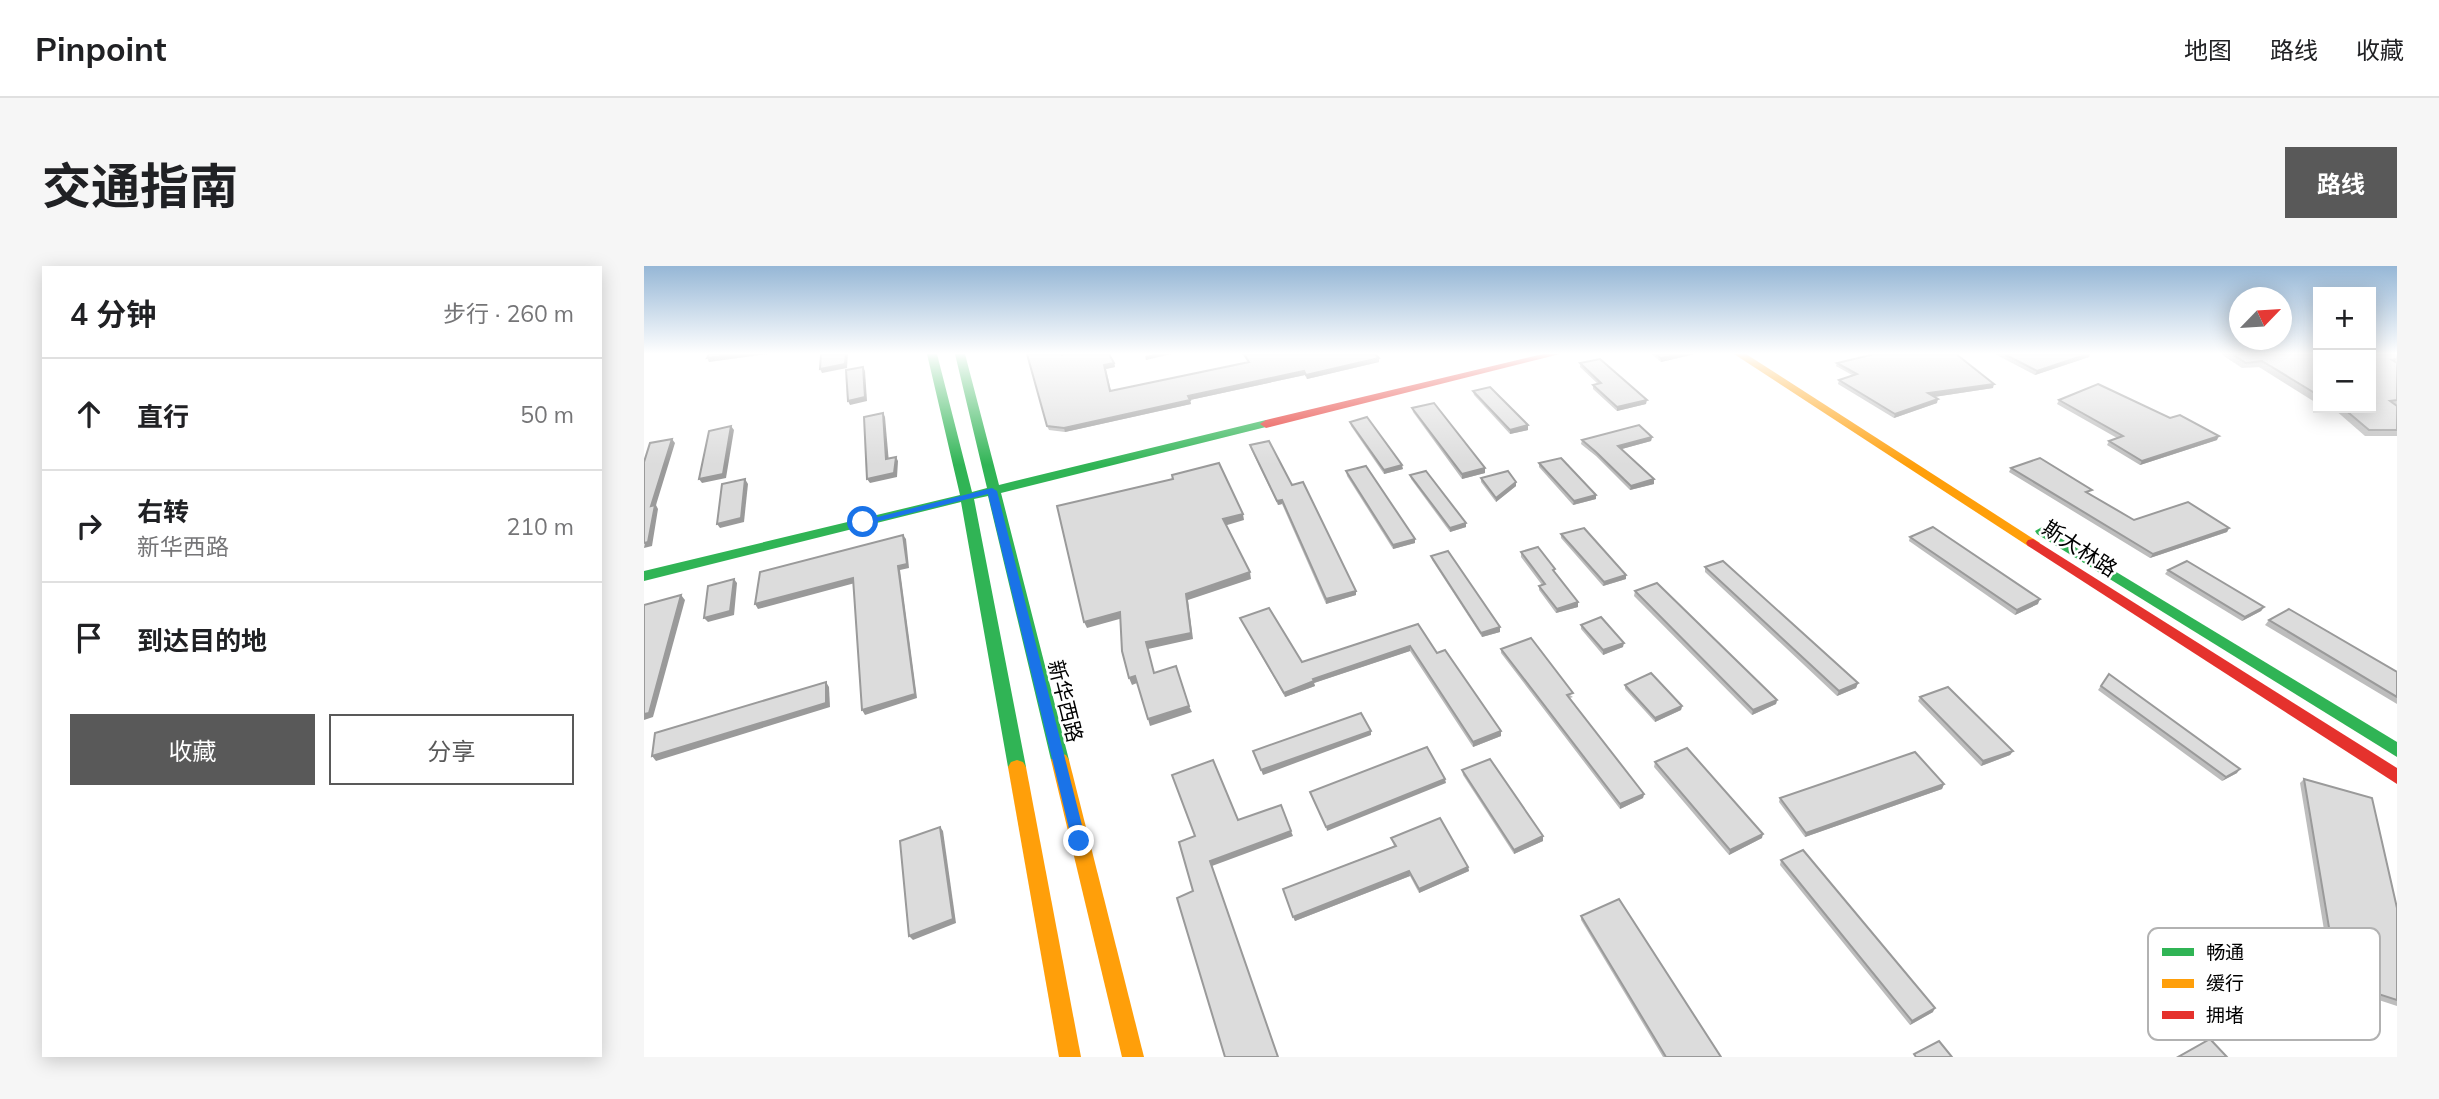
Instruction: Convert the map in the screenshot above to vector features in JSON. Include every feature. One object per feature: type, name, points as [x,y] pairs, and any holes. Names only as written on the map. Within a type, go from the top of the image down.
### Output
[{"type":"main road","points":[[941,391],[966,492],[1070,1057]]},
{"type":"main road","name":"新华西路","points":[[969,391],[1133,1057]]},
{"type":"main road","points":[[991,486],[1372,391]]},
{"type":"main road","points":[[644,564],[1397,391]]},
{"type":"main road","name":"斯大林路","points":[[1797,391],[2397,778]]},
{"type":"main road","name":"斯大林路","points":[[1816,391],[2397,750]]},
{"type":"main road","points":[[644,576],[966,492]]},
{"type":"building","points":[[847,391],[865,391],[865,397],[848,401]]},
{"type":"building","points":[[1037,391],[1212,391],[1188,396],[1190,400],[1064,428],[1047,426]]},
{"type":"building","points":[[1473,391],[1494,391],[1528,425],[1510,430]]},
{"type":"building","points":[[1599,391],[1637,391],[1647,400],[1617,407]]},
{"type":"building","points":[[1857,391],[1943,391],[1928,393],[1938,399],[1895,414]]},
{"type":"building","points":[[2081,391],[2113,391],[2170,418],[2180,415],[2219,436],[2142,461],[2109,441],[2123,436],[2059,400]]},
{"type":"building","points":[[2376,391],[2397,391],[2397,400],[2390,401],[2397,406],[2397,430],[2369,430],[2349,413],[2376,413]]},
{"type":"building","points":[[1434,403],[1485,468],[1462,474],[1412,408]]},
{"type":"building","points":[[883,413],[886,459],[896,457],[894,473],[867,479],[864,417]]},
{"type":"building","points":[[1367,417],[1402,465],[1384,470],[1350,422]]},
{"type":"building","points":[[1639,425],[1652,437],[1618,446],[1654,479],[1631,486],[1582,440]]},
{"type":"building","points":[[731,426],[723,474],[699,479],[709,431]]},
{"type":"building","points":[[672,439],[651,506],[655,505],[648,542],[644,543],[644,462],[650,443]]},
{"type":"building","points":[[1269,441],[1292,485],[1303,482],[1356,591],[1326,599],[1282,500],[1277,501],[1250,445]]},
{"type":"building","points":[[1561,458],[1596,495],[1574,501],[1539,463]]},
{"type":"building","points":[[2040,458],[2092,490],[2086,492],[2134,520],[2188,502],[2229,528],[2153,554],[2011,468]]},
{"type":"building","points":[[1219,463],[1243,514],[1223,519],[1250,572],[1186,594],[1191,633],[1146,642],[1154,673],[1176,666],[1189,706],[1148,719],[1135,676],[1129,678],[1122,651],[1120,612],[1084,622],[1057,506],[1173,479],[1172,475]]},
{"type":"building","points":[[1366,466],[1415,539],[1393,545],[1346,471]]},
{"type":"building","points":[[1426,471],[1466,523],[1450,528],[1410,475]]},
{"type":"building","points":[[1508,471],[1516,482],[1496,498],[1481,478]]},
{"type":"building","points":[[745,479],[741,518],[717,524],[722,484]]},
{"type":"building","points":[[1933,527],[2040,599],[2017,610],[1910,537]]},
{"type":"building","points":[[1584,528],[1626,575],[1604,582],[1561,534]]},
{"type":"building","points":[[903,535],[907,564],[898,566],[915,694],[862,710],[853,578],[755,604],[760,572]]},
{"type":"building","points":[[1538,547],[1578,602],[1557,609],[1539,586],[1545,584],[1521,552]]},
{"type":"building","points":[[1448,551],[1500,627],[1481,633],[1431,556]]},
{"type":"building","points":[[1723,561],[1858,683],[1839,691],[1705,567]]},
{"type":"building","points":[[2187,561],[2264,607],[2245,617],[2168,570]]},
{"type":"building","points":[[734,579],[730,611],[704,618],[708,586]]},
{"type":"building","points":[[1657,583],[1777,700],[1753,710],[1635,591]]},
{"type":"building","points":[[681,595],[649,713],[644,714],[644,605]]},
{"type":"building","points":[[1269,608],[1302,662],[1418,624],[1437,653],[1445,650],[1501,731],[1473,742],[1410,646],[1313,679],[1314,681],[1284,693],[1240,618]]},
{"type":"building","points":[[2289,609],[2397,672],[2397,697],[2269,620]]},
{"type":"building","points":[[1601,617],[1624,643],[1603,650],[1581,625]]},
{"type":"building","points":[[1531,638],[1573,693],[1567,695],[1644,794],[1620,804],[1501,649]]},
{"type":"building","points":[[1651,673],[1682,706],[1655,718],[1625,685]]},
{"type":"building","points":[[2109,674],[2240,769],[2226,777],[2101,686]]},
{"type":"building","points":[[826,682],[826,703],[652,756],[655,733]]},
{"type":"building","points":[[1948,687],[2013,751],[1983,761],[1920,697]]},
{"type":"building","points":[[1361,713],[1371,731],[1261,770],[1253,751]]},
{"type":"building","points":[[1427,747],[1445,779],[1326,827],[1310,792]]},
{"type":"building","points":[[1687,748],[1763,834],[1730,850],[1655,762]]},
{"type":"building","points":[[1915,752],[1944,784],[1806,833],[1780,798]]},
{"type":"building","points":[[1490,759],[1543,836],[1514,850],[1462,770]]},
{"type":"building","points":[[1213,760],[1238,820],[1281,805],[1291,831],[1210,861],[1278,1057],[1225,1057],[1177,898],[1193,891],[1179,842],[1195,836],[1172,775]]},
{"type":"building","points":[[2304,779],[2372,798],[2397,908],[2397,1000],[2380,995],[2380,928],[2329,928]]},
{"type":"building","points":[[1440,818],[1468,867],[1419,889],[1409,871],[1293,917],[1283,889],[1396,846],[1391,838]]},
{"type":"building","points":[[940,827],[953,919],[909,936],[900,841]]},
{"type":"building","points":[[1803,850],[1935,1008],[1912,1021],[1781,860]]},
{"type":"building","points":[[1619,899],[1721,1057],[1666,1057],[1581,916]]},
{"type":"building","points":[[2211,1040],[2227,1057],[2178,1057]]},
{"type":"building","points":[[1939,1041],[1952,1057],[1916,1057],[1914,1054]]},
{"type":"traffic: fast","points":[[941,391],[965,487],[1017,767]]},
{"type":"traffic: fast","points":[[969,391],[1060,760]]},
{"type":"traffic: fast","points":[[644,576],[1266,424]]},
{"type":"traffic: fast","points":[[2042,531],[2397,750]]},
{"type":"traffic: slow","points":[[1796,391],[2033,543]]},
{"type":"traffic: slow","points":[[1060,760],[1133,1057]]},
{"type":"traffic: slow","points":[[1017,767],[1070,1057]]},
{"type":"traffic: jam","points":[[1266,424],[1403,391]]},
{"type":"traffic: jam","points":[[2033,543],[2397,777]]},
{"type":"route","points":[[863,522],[992,491],[1079,841]]}]
